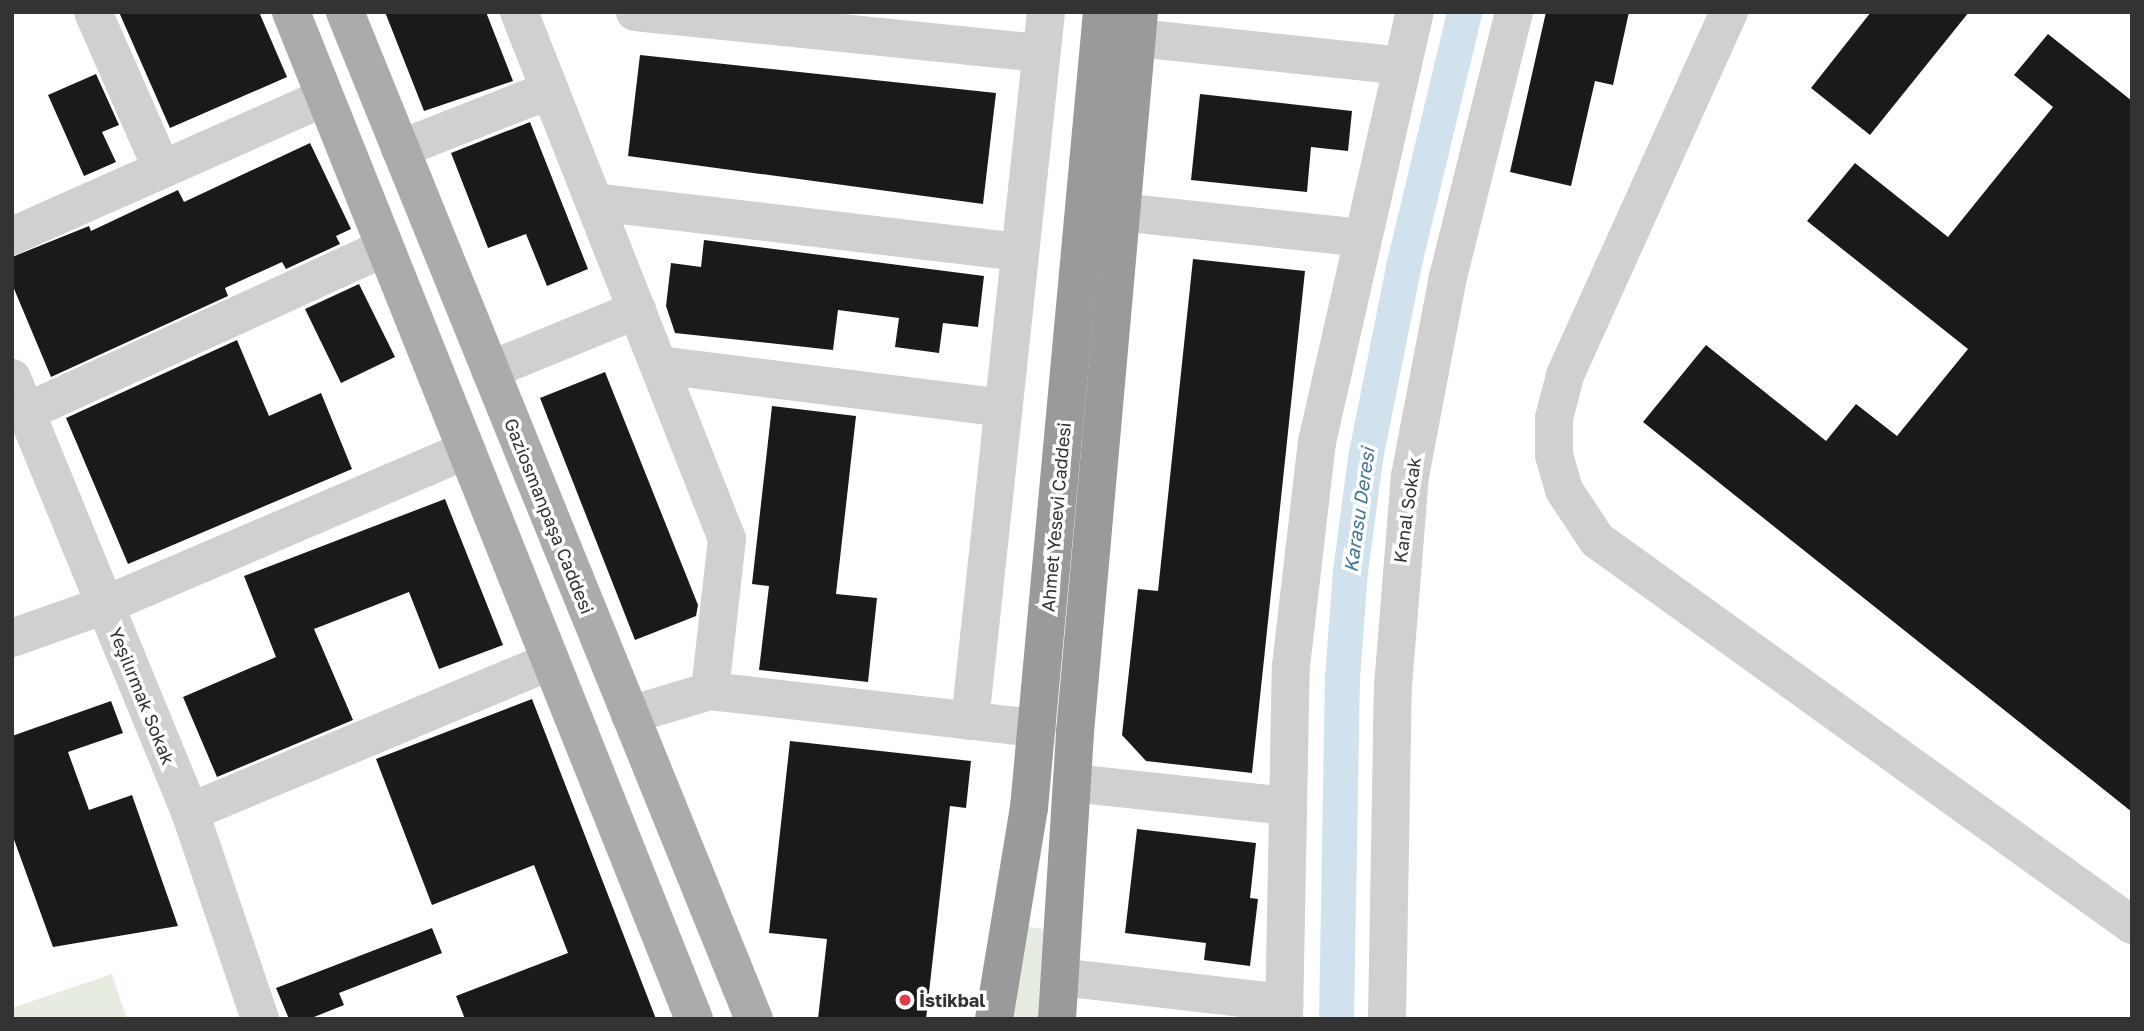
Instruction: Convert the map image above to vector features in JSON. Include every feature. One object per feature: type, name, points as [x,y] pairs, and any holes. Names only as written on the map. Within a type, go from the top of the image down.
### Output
[{"type":"highway","name":"Ahmet Yesevi Caddesi","points":[[994,1019],[1037,728],[1101,12]]},
{"type":"highway","points":[[1057,1019],[1072,783],[1138,25]]},
{"type":"main road","points":[[291,12],[694,1019]]},
{"type":"main road","name":"Gaziosmanpaşa Caddesi","points":[[345,12],[754,1019]]},
{"type":"street","points":[[93,12],[162,169]]},
{"type":"street","points":[[519,12],[727,539],[710,691]]},
{"type":"street","points":[[635,12],[1041,53]]},
{"type":"street","points":[[970,721],[1046,12]]},
{"type":"street","points":[[1060,976],[1284,1011],[1292,666],[1317,442],[1415,12]]},
{"type":"street","name":"Kanal Sokak","points":[[1387,1019],[1393,687],[1410,476],[1448,277],[1514,12]]},
{"type":"street","points":[[1729,12],[1565,376],[1554,418],[1555,456],[1564,490],[1597,540],[2132,925]]},
{"type":"street","points":[[1138,25],[1403,66]]},
{"type":"street","points":[[400,149],[550,90]]},
{"type":"street","points":[[12,236],[325,97]]},
{"type":"street","points":[[594,202],[1020,252]]},
{"type":"street","points":[[1120,212],[1362,238]]},
{"type":"street","points":[[19,395],[385,248]]},
{"type":"street","points":[[490,370],[637,310]]},
{"type":"street","points":[[659,365],[1003,408]]},
{"type":"street","name":"Yeşilırmak Sokak","points":[[19,395],[190,812],[260,1019]]},
{"type":"street","points":[[12,638],[105,605],[466,450]]},
{"type":"street","points":[[190,812],[551,661]]},
{"type":"street","points":[[630,715],[710,691],[1037,728]]},
{"type":"street","points":[[1072,783],[1287,806]]},
{"type":"shaded area","points":[[1011,924],[1063,932],[1057,1019],[994,1019]]},
{"type":"shaded area","points":[[112,974],[127,1019],[12,1019],[12,1008]]},
{"type":"building","points":[[119,12],[259,12],[287,77],[170,128]]},
{"type":"building","points":[[385,12],[486,12],[513,81],[424,111]]},
{"type":"building","points":[[1546,12],[1629,12],[1613,85],[1595,81],[1571,186],[1510,172]]},
{"type":"building","points":[[1871,12],[1969,12],[1870,135],[1811,88]]},
{"type":"building","points":[[2048,34],[2132,101],[2132,812],[1643,422],[1706,345],[1826,441],[1856,404],[1897,436],[1968,349],[1807,221],[1855,163],[1948,237],[2053,107],[2014,75]]},
{"type":"building","points":[[640,55],[996,93],[983,204],[628,156]]},
{"type":"building","points":[[96,74],[119,125],[102,132],[116,162],[84,176],[48,95]]},
{"type":"building","points":[[1200,94],[1352,111],[1348,151],[1311,147],[1307,192],[1191,180]]},
{"type":"building","points":[[530,122],[588,269],[547,286],[526,234],[488,248],[451,153]]},
{"type":"building","points":[[310,143],[351,229],[336,236],[340,244],[286,269],[282,262],[225,288],[228,296],[51,377],[12,284],[12,257],[89,226],[91,231],[178,190],[184,202]]},
{"type":"building","points":[[704,240],[984,276],[978,327],[943,323],[939,353],[895,347],[899,318],[838,310],[833,350],[675,333],[666,306],[671,263],[701,267]]},
{"type":"building","points":[[1193,259],[1305,271],[1252,773],[1146,761],[1122,735],[1138,589],[1158,591]]},
{"type":"building","points":[[359,284],[395,357],[341,383],[305,309]]},
{"type":"building","points":[[237,340],[269,416],[321,393],[352,469],[128,564],[66,418]]},
{"type":"building","points":[[605,372],[698,605],[696,616],[635,640],[540,398]]},
{"type":"building","points":[[772,406],[856,416],[836,594],[877,598],[868,682],[759,670],[769,586],[752,584]]},
{"type":"building","points":[[445,499],[503,645],[439,669],[409,592],[314,629],[353,720],[217,777],[183,697],[276,657],[244,576]]},
{"type":"building","points":[[532,699],[656,1019],[465,1019],[456,996],[568,953],[534,865],[432,905],[376,759]]},
{"type":"building","points":[[111,701],[123,733],[68,752],[89,810],[132,795],[178,926],[53,947],[12,834],[12,736]]},
{"type":"building","points":[[790,741],[971,761],[966,808],[950,806],[926,1019],[818,1019],[827,939],[769,933]]},
{"type":"building","points":[[1137,829],[1256,843],[1250,898],[1258,899],[1250,966],[1204,960],[1206,943],[1125,933]]},
{"type":"building","points":[[432,928],[442,953],[339,993],[344,1005],[309,1019],[289,1019],[276,988]]},
{"type":"waterway","name":"Karasu Deresi","points":[[1336,1019],[1342,677],[1350,571],[1365,458],[1403,267],[1464,12]]},
{"type":"place","name":"İstikbal","points":[[905,1000]]}]
